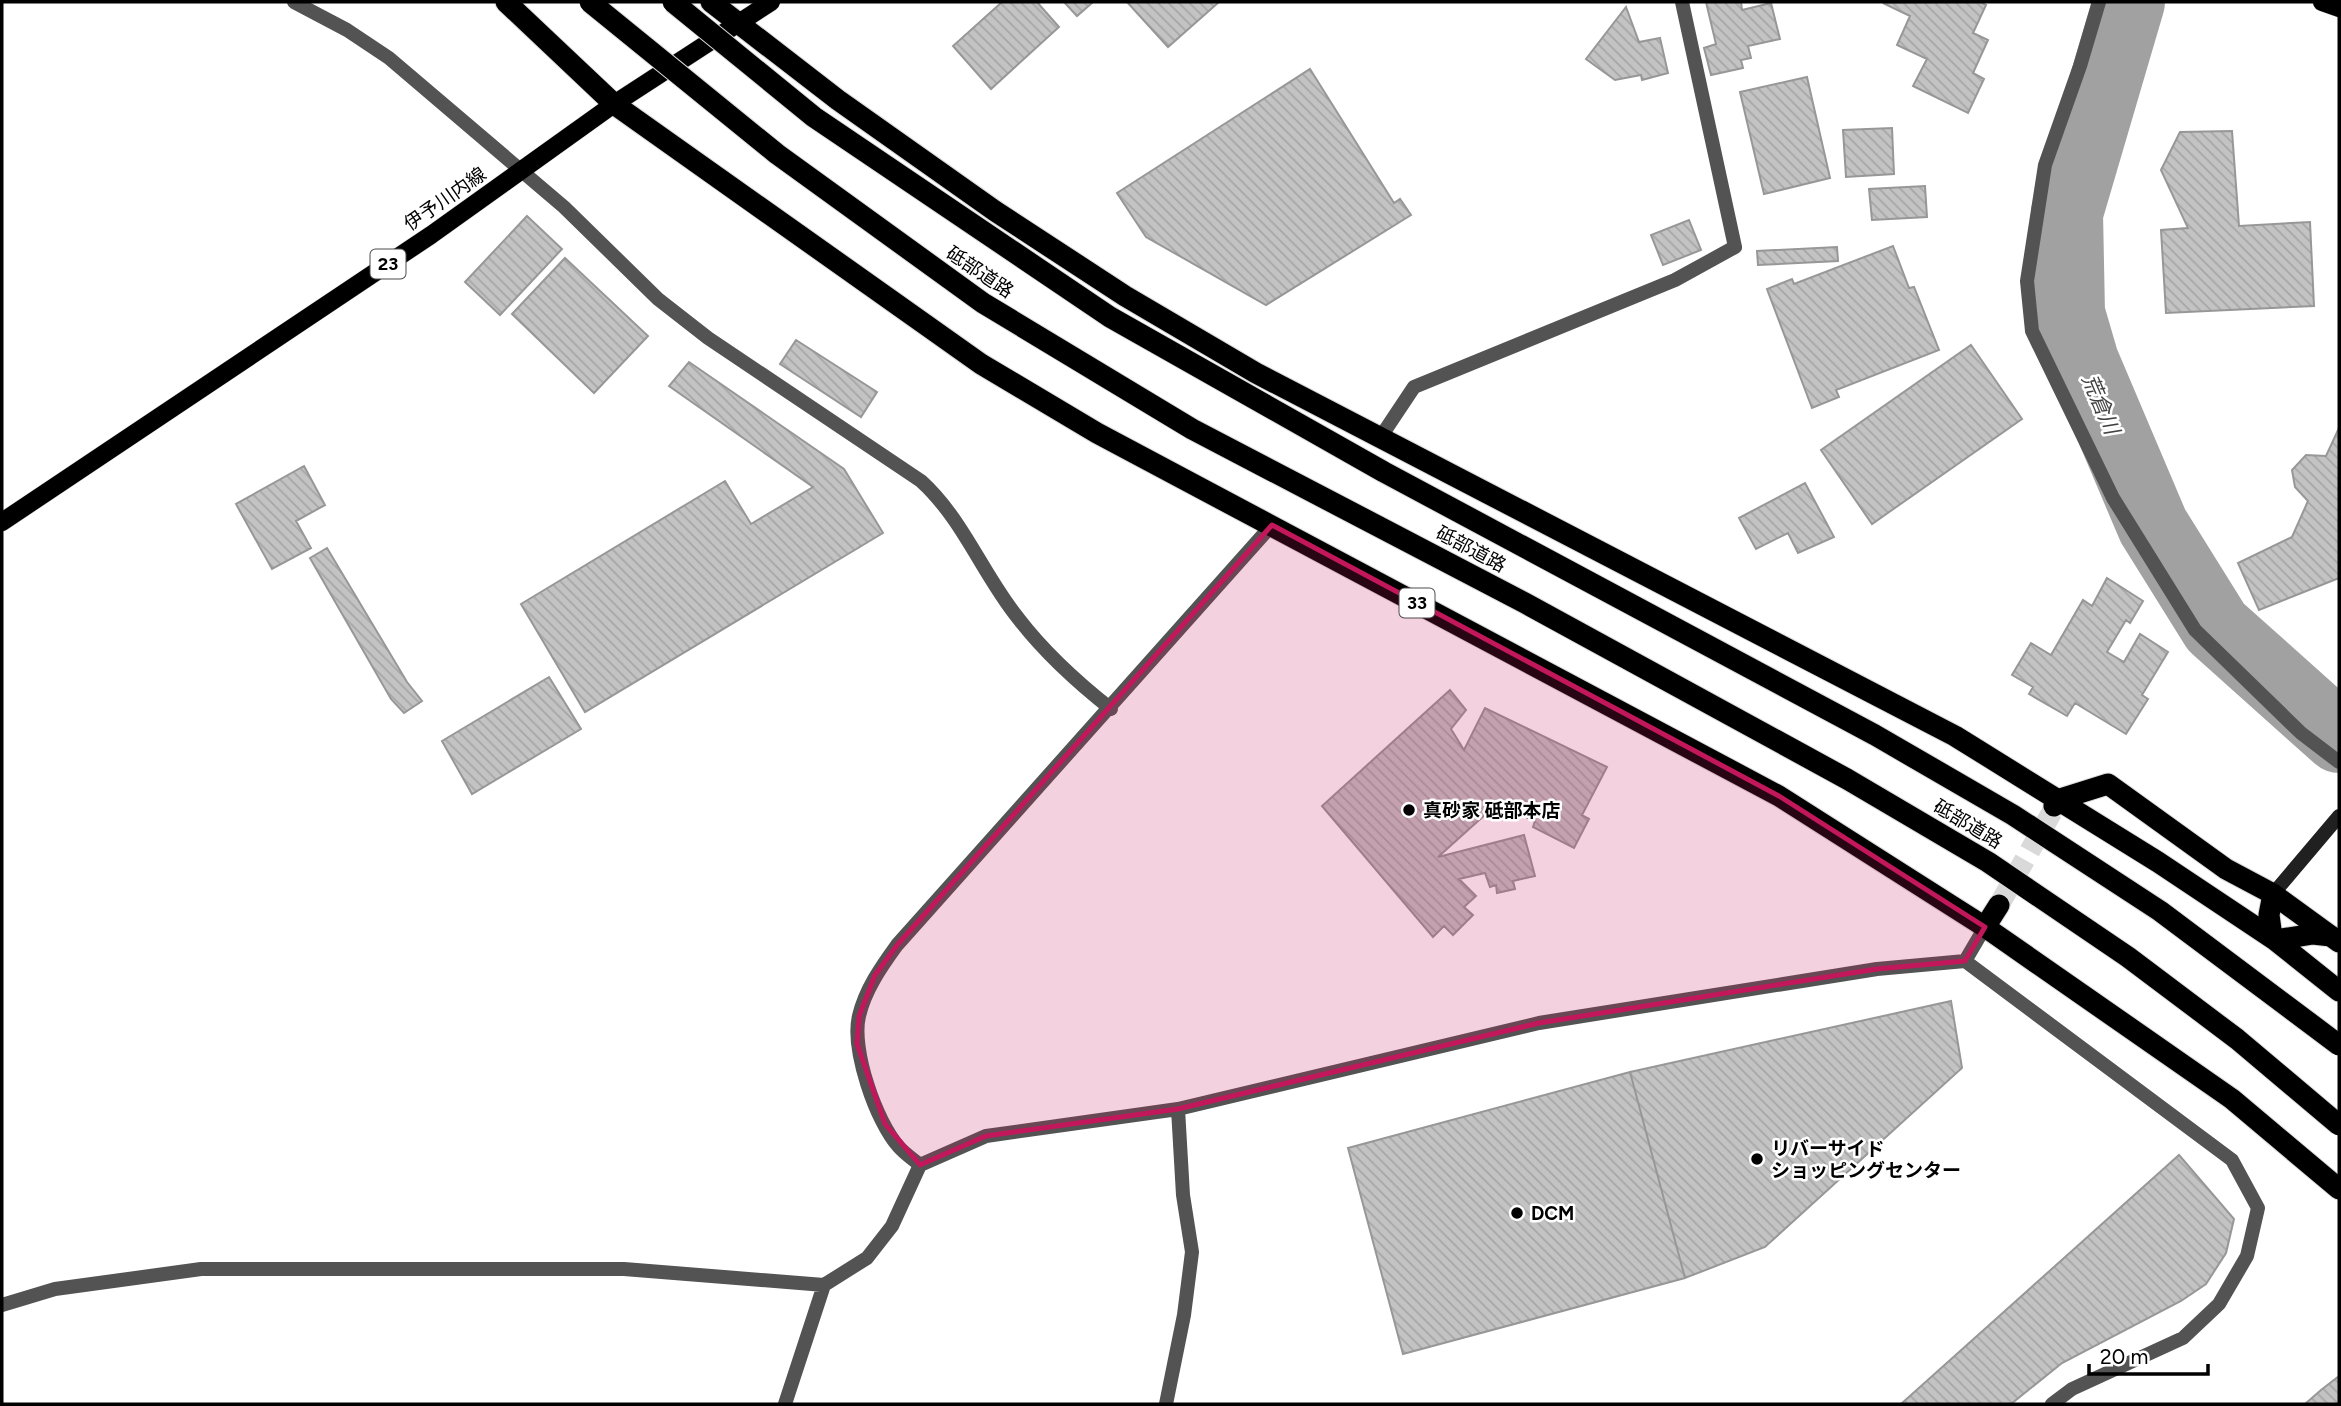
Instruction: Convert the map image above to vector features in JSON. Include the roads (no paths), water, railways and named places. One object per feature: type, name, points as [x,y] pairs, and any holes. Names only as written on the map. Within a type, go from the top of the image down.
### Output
[{"type":"highway","name":"33","points":[[506,2],[614,104],[981,363],[1097,433],[1779,796],[1985,927],[2232,1099],[2339,1189]]},
{"type":"highway","name":"砥部道路","points":[[590,2],[777,154],[983,303],[1192,429],[1549,616],[1847,779],[1988,862],[2128,957],[2237,1039],[2339,1125]]},
{"type":"highway","name":"砥部道路","points":[[673,2],[814,117],[1110,317],[1384,472],[1875,735],[2013,815],[2182,927],[2339,1045]]},
{"type":"highway","points":[[711,2],[838,100],[995,211],[1114,289],[1256,373],[1955,736],[2054,806],[2273,939],[2339,991]]},
{"type":"highway","points":[[2054,806],[2108,784],[2226,869],[2273,894],[2335,939]]},
{"type":"highway","points":[[2273,894],[2269,915],[2273,939]]},
{"type":"highway","points":[[1985,927],[1999,905]]},
{"type":"highway","points":[[2273,939],[2313,934],[2335,939]]},
{"type":"main road","name":"伊予川内線","points":[[2,522],[431,235],[614,104],[771,2]]},
{"type":"main road","points":[[2322,2],[2339,8]]},
{"type":"street","points":[[294,2],[347,30],[389,58],[564,207],[658,299],[708,338],[931,490],[940,499],[1017,618],[1088,690],[1111,709]]},
{"type":"street","points":[[1380,438],[1414,387],[1675,280],[1735,247],[1682,2]]},
{"type":"street","points":[[2099,2],[2045,165],[2027,281],[2032,331],[2113,498],[2195,630],[2301,733],[2339,762]]},
{"type":"street","points":[[920,1165],[898,1146],[885,1124],[863,1069],[857,1044],[859,1016],[875,975],[897,945],[1111,709],[1272,525]]},
{"type":"street","points":[[2273,894],[2339,816]]},
{"type":"street","points":[[1965,961],[1985,927]]},
{"type":"street","points":[[2,1305],[55,1289],[201,1269],[624,1269],[824,1284],[867,1258],[892,1226],[920,1165],[986,1136],[1178,1109],[1539,1023],[1877,969],[1965,961],[2232,1160],[2258,1208],[2248,1256],[2219,1304],[2183,1338],[2072,1389],[2052,1404]]},
{"type":"street","points":[[1166,1404],[1184,1315],[1192,1252],[1183,1195],[1178,1109]]},
{"type":"street","points":[[785,1404],[824,1284]]},
{"type":"waterway","name":"荒倉川","points":[[2129,2],[2067,213],[2069,313],[2083,361],[2153,526],[2216,627],[2339,737]]},
{"type":"tunnel","points":[[1999,905],[2052,812]]},
{"type":"place","name":"真砂家 砥部本店","points":[[1409,810]]},
{"type":"place","name":"リバーサイド ショッピングセンター","points":[[1757,1159]]},
{"type":"place","name":"DCM","points":[[1517,1213]]}]
